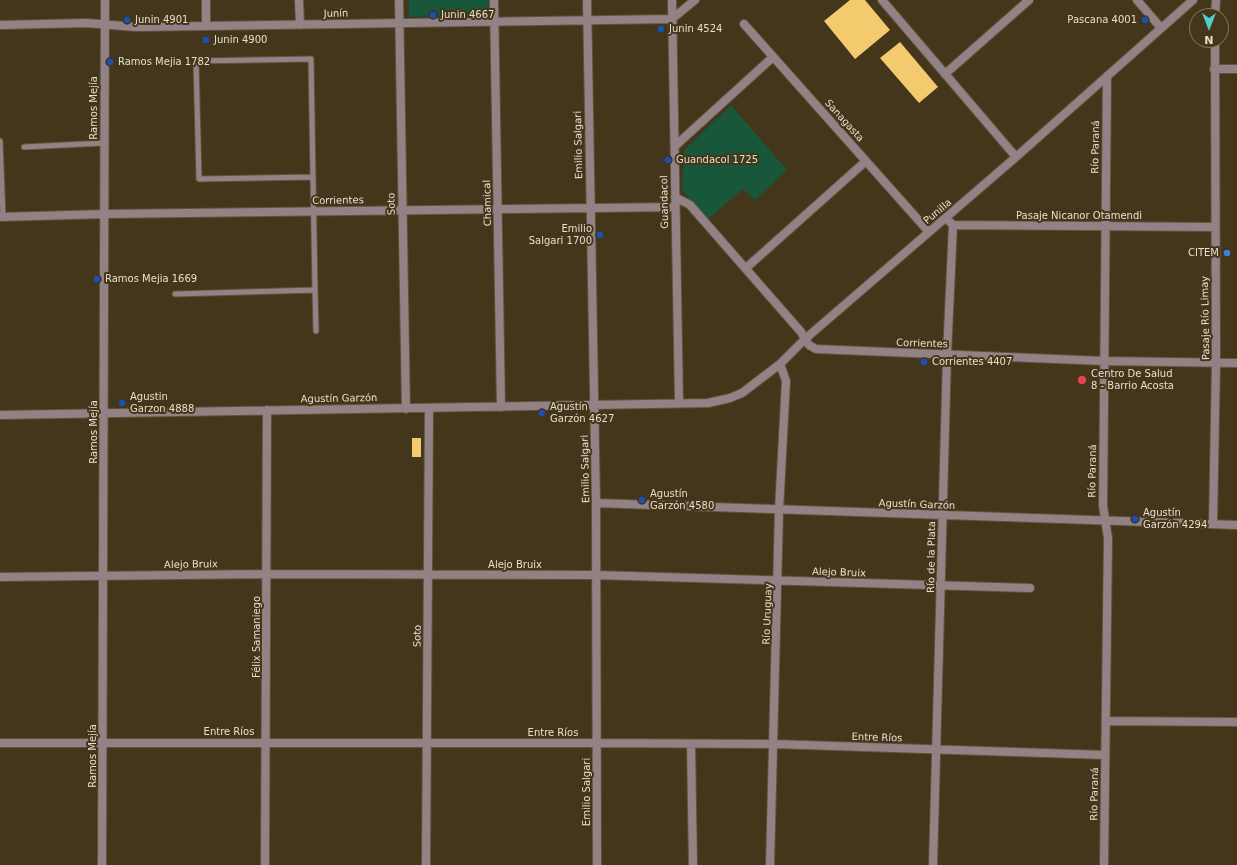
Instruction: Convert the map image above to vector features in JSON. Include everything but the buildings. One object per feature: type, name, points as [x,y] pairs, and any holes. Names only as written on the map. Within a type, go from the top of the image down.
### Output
[{"type":"street","name":"Ramos Mejía","points":[[102,865],[105,0]]},
{"type":"street","points":[[206,0],[206,26]]},
{"type":"street","points":[[299,0],[300,25]]},
{"type":"street","name":"Soto","points":[[399,0],[406,408]]},
{"type":"street","name":"Chamical","points":[[494,0],[501,407]]},
{"type":"street","name":"Emilio Salgari","points":[[587,0],[596,503],[597,865]]},
{"type":"street","name":"Guandacol","points":[[672,0],[679,403]]},
{"type":"street","points":[[672,19],[695,0]]},
{"type":"street","points":[[882,0],[1016,157]]},
{"type":"street","points":[[945,74],[1029,0]]},
{"type":"street","points":[[1137,0],[1161,28]]},
{"type":"street","name":"Punilla","points":[[679,403],[718,402],[730,398],[742,393],[780,364],[805,339],[1016,157],[1193,0]]},
{"type":"street","name":"Junín","points":[[0,25],[87,23],[104,25],[206,26],[672,19]]},
{"type":"street","name":"Sanagasta","points":[[744,24],[929,232]]},
{"type":"street","name":"Pasaje Río Limay","points":[[1213,524],[1216,362],[1215,48]]},
{"type":"street","points":[[675,146],[773,57]]},
{"type":"street","points":[[1214,68],[1237,69]]},
{"type":"street","name":"Río Paraná","points":[[1104,865],[1108,538],[1103,506],[1107,76]]},
{"type":"street","points":[[746,268],[866,161]]},
{"type":"street","name":"Corrientes","points":[[675,197],[690,206],[746,268],[809,345],[816,349],[1104,361],[1237,363]]},
{"type":"street","name":"Corrientes","points":[[2,217],[105,214],[675,207]]},
{"type":"street","points":[[946,218],[953,225]]},
{"type":"street","name":"Pasaje Nicanor Otamendi","points":[[953,225],[1215,227]]},
{"type":"street","name":"Río de la Plata","points":[[933,865],[942,586],[947,355],[953,225]]},
{"type":"street","name":"Río Uruguay","points":[[770,865],[780,510],[786,381],[780,364]]},
{"type":"street","name":"Agustín Garzón","points":[[0,414],[679,403]]},
{"type":"street","name":"Soto","points":[[426,865],[429,408]]},
{"type":"street","name":"Félix Samaniego","points":[[265,865],[267,410]]},
{"type":"street","name":"Agustín Garzón","points":[[596,503],[1237,525]]},
{"type":"street","name":"Alejo Bruix","points":[[0,578],[267,574],[595,575],[1030,588]]},
{"type":"street","points":[[1106,721],[1237,722]]},
{"type":"street","name":"Entre Ríos","points":[[0,743],[266,742],[426,744],[597,742],[774,744],[1105,755]]},
{"type":"street","points":[[691,744],[693,865]]},
{"type":"lane","points":[[313,177],[199,179],[196,61],[311,59],[316,331]]},
{"type":"lane","points":[[0,141],[2,217]]},
{"type":"lane","points":[[24,147],[104,143]]},
{"type":"lane","points":[[174,294],[315,290]]},
{"type":"green space","points":[[409,0],[490,0],[490,15],[409,17]]},
{"type":"green space","points":[[731,105],[787,170],[755,200],[743,189],[708,219],[682,190],[684,150]]},
{"type":"place","name":"Junin 4667","points":[[433,15]]},
{"type":"place","name":"Junin 4901","points":[[127,20]]},
{"type":"place","name":"Pascana 4001","points":[[1145,20]]},
{"type":"place","name":"Junin 4524","points":[[661,29]]},
{"type":"place","name":"Junin 4900","points":[[206,40]]},
{"type":"place","name":"Ramos Mejia 1782","points":[[110,62]]},
{"type":"place","name":"Guandacol 1725","points":[[668,160]]},
{"type":"place","name":"Emilio Salgari 1700","points":[[600,235]]},
{"type":"place","name":"CITEM","points":[[1227,253]]},
{"type":"place","name":"Ramos Mejia 1669","points":[[97,279]]},
{"type":"place","name":"Corrientes 4407","points":[[924,362]]},
{"type":"place","name":"Centro De Salud 8 - Barrio Acosta","points":[[1082,380]]},
{"type":"place","name":"Agustin Garzon 4888","points":[[122,403]]},
{"type":"place","name":"Agustín Garzón 4627","points":[[542,413]]},
{"type":"place","name":"Agustín Garzón 4580","points":[[642,500]]},
{"type":"place","name":"Agustín Garzón 4294","points":[[1135,519]]}]
